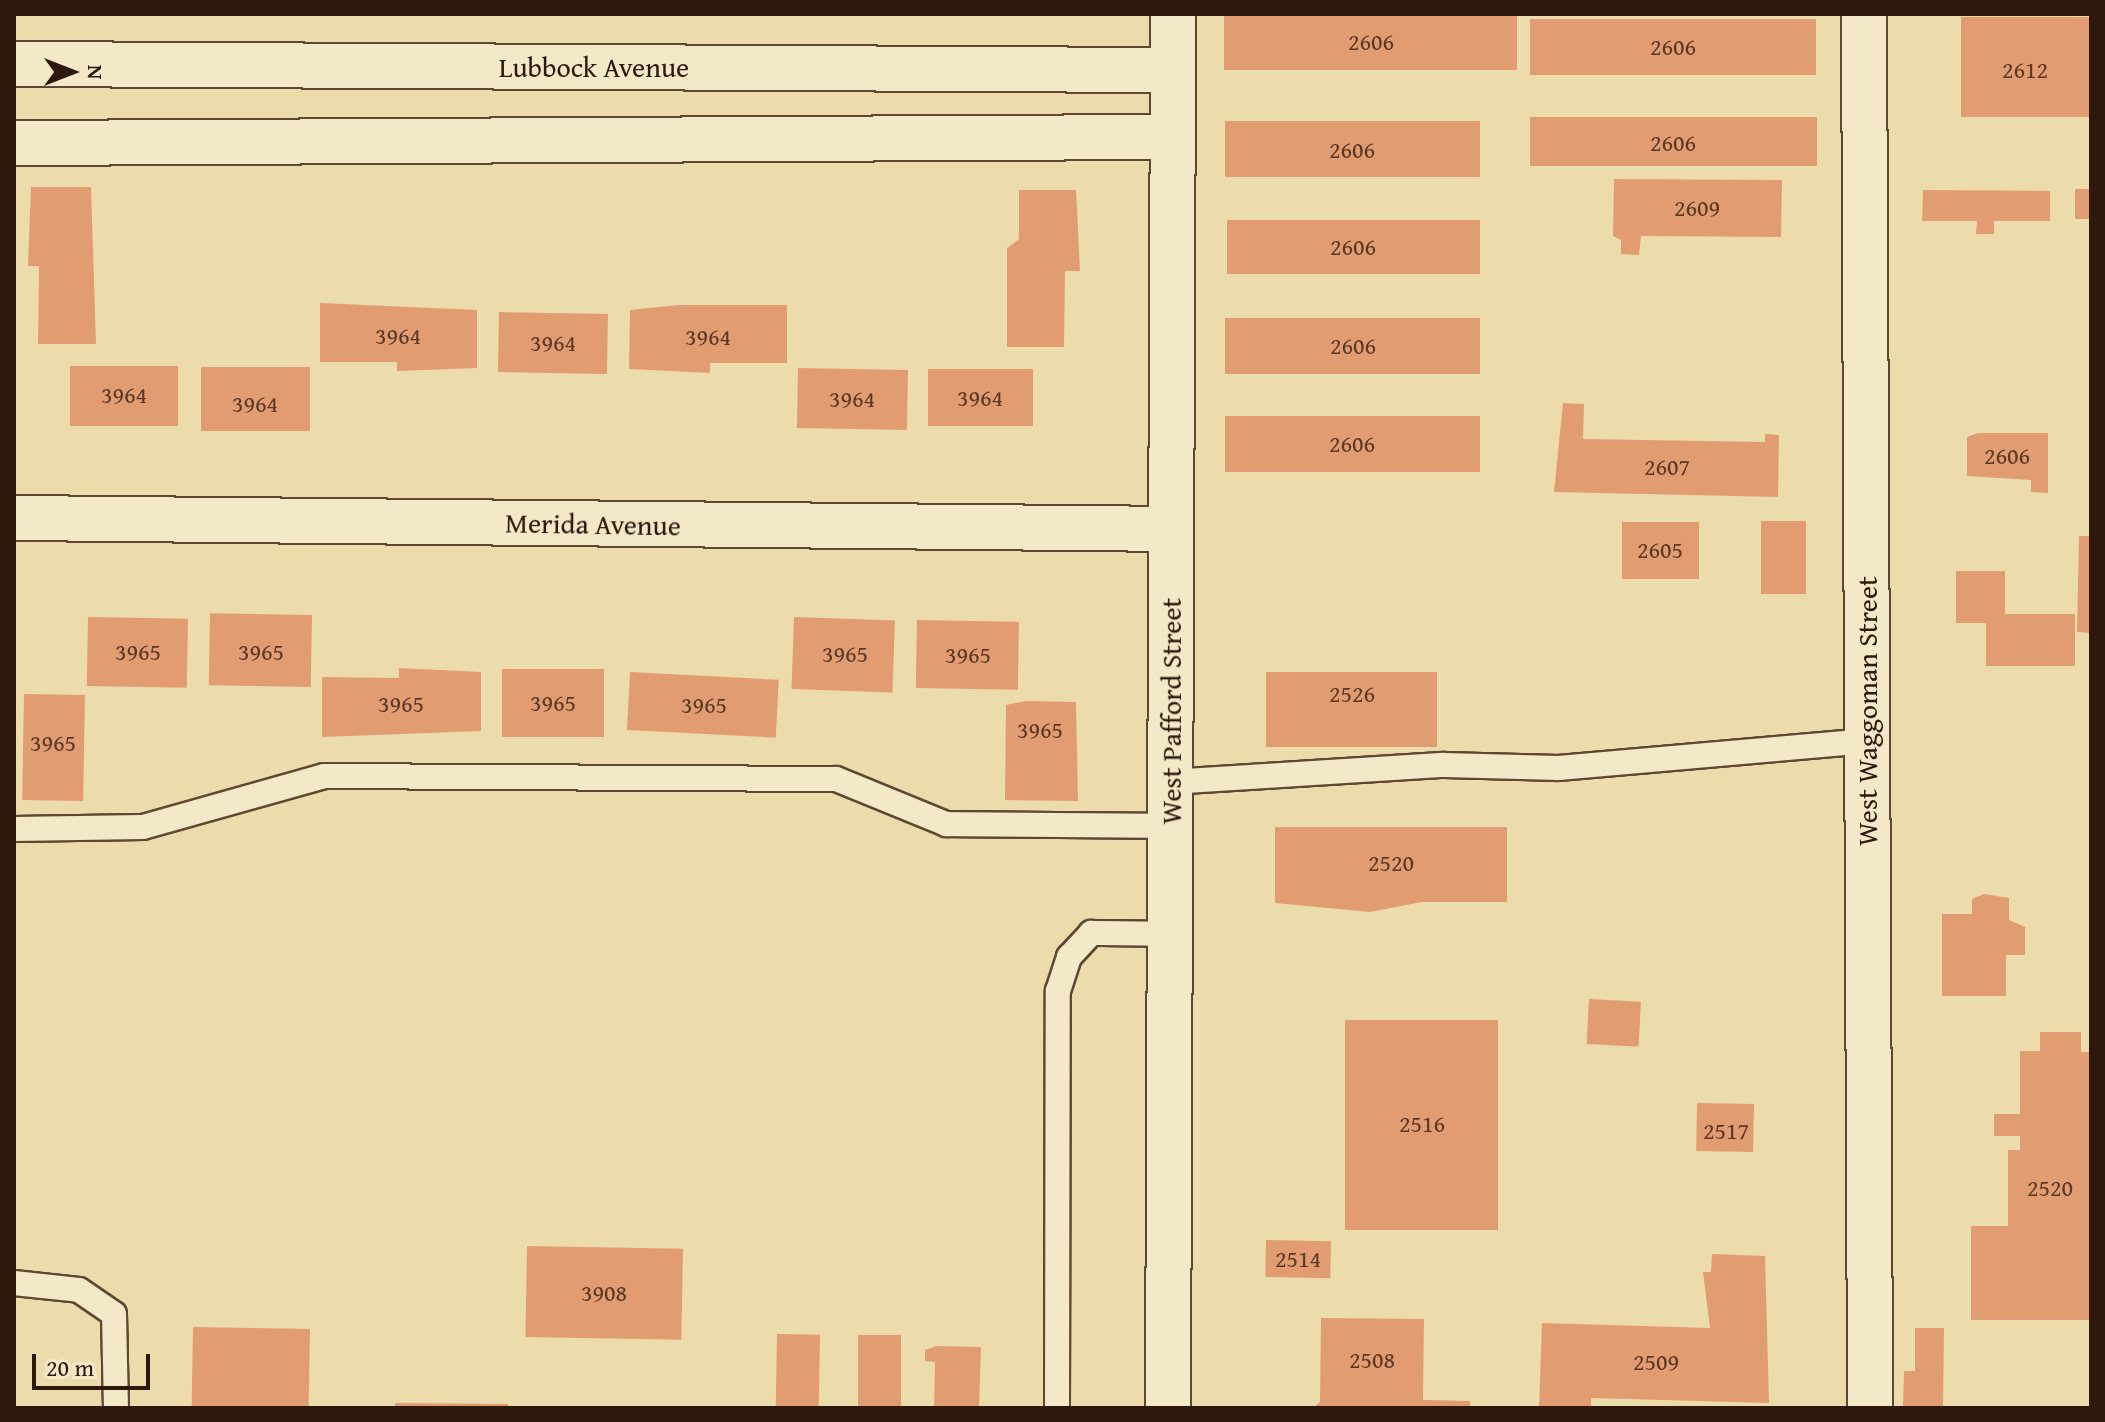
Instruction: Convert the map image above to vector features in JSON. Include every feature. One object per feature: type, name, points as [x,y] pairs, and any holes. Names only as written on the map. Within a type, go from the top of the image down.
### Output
[{"type":"street","name":"West Pafford Street","points":[[1168,1408],[1173,14]]},
{"type":"street","name":"West Waggoman Street","points":[[1864,14],[1870,1408]]},
{"type":"street","name":"Lubbock Avenue","points":[[14,64],[1173,70]]},
{"type":"street","points":[[14,143],[1173,137]]},
{"type":"street","name":"Merida Avenue","points":[[14,518],[1171,529]]},
{"type":"lane","points":[[1170,782],[1444,765],[1559,768],[1867,741]]},
{"type":"lane","points":[[14,829],[143,827],[324,776],[836,779],[946,824],[1170,826]]},
{"type":"lane","points":[[1057,1408],[1058,991],[1069,957],[1091,933],[1169,934]]},
{"type":"lane","points":[[14,1283],[79,1290],[114,1314],[116,1408]]},
{"type":"building","points":[[1224,14],[1517,14],[1517,70],[1224,70]]},
{"type":"building","points":[[1961,17],[2091,17],[2091,117],[1961,117]]},
{"type":"building","points":[[1530,19],[1816,19],[1816,75],[1530,75]]},
{"type":"building","points":[[1530,117],[1817,117],[1817,166],[1530,166]]},
{"type":"building","points":[[1225,121],[1480,121],[1480,177],[1225,177]]},
{"type":"building","points":[[1614,179],[1782,180],[1781,237],[1641,236],[1639,255],[1621,254],[1621,240],[1613,236]]},
{"type":"building","points":[[31,187],[91,187],[96,344],[38,344],[39,266],[28,266]]},
{"type":"building","points":[[2075,189],[2091,189],[2091,219],[2075,219]]},
{"type":"building","points":[[1019,190],[1076,190],[1080,271],[1065,271],[1064,347],[1007,347],[1007,248],[1019,239]]},
{"type":"building","points":[[1923,190],[2050,191],[2050,221],[1994,221],[1994,234],[1976,234],[1977,221],[1922,221]]},
{"type":"building","points":[[1227,220],[1480,220],[1480,274],[1227,274]]},
{"type":"building","points":[[320,303],[477,310],[477,368],[397,371],[397,362],[320,362]]},
{"type":"building","points":[[679,305],[787,305],[787,363],[710,363],[710,373],[629,369],[630,310]]},
{"type":"building","points":[[499,312],[608,314],[607,374],[498,372]]},
{"type":"building","points":[[1225,318],[1480,318],[1480,374],[1225,374]]},
{"type":"building","points":[[70,366],[178,366],[178,426],[70,426]]},
{"type":"building","points":[[201,367],[310,367],[310,431],[201,431]]},
{"type":"building","points":[[798,368],[908,370],[907,430],[797,428]]},
{"type":"building","points":[[928,369],[1033,369],[1033,426],[928,426]]},
{"type":"building","points":[[1563,403],[1584,404],[1583,439],[1765,442],[1765,434],[1779,435],[1778,497],[1554,492]]},
{"type":"building","points":[[1225,416],[1480,416],[1480,472],[1225,472]]},
{"type":"building","points":[[1978,433],[2048,433],[2048,493],[2031,492],[2031,480],[1967,476],[1967,437]]},
{"type":"building","points":[[1761,521],[1806,521],[1806,594],[1761,594]]},
{"type":"building","points":[[1622,522],[1699,522],[1699,579],[1622,579]]},
{"type":"building","points":[[2079,536],[2091,536],[2091,633],[2077,632]]},
{"type":"building","points":[[1956,571],[2005,571],[2005,614],[2075,614],[2075,666],[1986,666],[1986,623],[1956,623]]},
{"type":"building","points":[[210,613],[312,615],[311,687],[209,685]]},
{"type":"building","points":[[88,617],[188,619],[187,688],[87,686]]},
{"type":"building","points":[[794,617],[895,621],[892,692],[791,689]]},
{"type":"building","points":[[917,620],[1019,622],[1018,690],[916,688]]},
{"type":"building","points":[[399,668],[481,672],[481,731],[322,737],[322,677],[399,678]]},
{"type":"building","points":[[502,669],[604,669],[604,737],[502,737]]},
{"type":"building","points":[[630,672],[779,680],[776,738],[627,730]]},
{"type":"building","points":[[1266,672],[1437,672],[1437,747],[1266,747]]},
{"type":"building","points":[[24,694],[85,695],[83,801],[22,800]]},
{"type":"building","points":[[1026,701],[1076,702],[1078,801],[1005,800],[1006,705]]},
{"type":"building","points":[[1275,827],[1507,827],[1507,902],[1422,902],[1370,912],[1275,903]]},
{"type":"building","points":[[1984,894],[2009,898],[2009,920],[2025,927],[2025,955],[2006,955],[2006,996],[1942,996],[1942,914],[1972,914],[1972,899]]},
{"type":"building","points":[[1589,999],[1641,1002],[1639,1047],[1587,1044]]},
{"type":"building","points":[[1345,1020],[1498,1020],[1498,1230],[1345,1230]]},
{"type":"building","points":[[2040,1032],[2081,1032],[2081,1052],[2091,1052],[2091,1320],[1971,1320],[1971,1226],[2008,1226],[2008,1150],[2020,1150],[2020,1136],[1994,1136],[1994,1114],[2020,1114],[2020,1051],[2040,1051]]},
{"type":"building","points":[[1697,1103],[1754,1104],[1753,1152],[1696,1151]]},
{"type":"building","points":[[1266,1240],[1331,1241],[1330,1278],[1265,1277]]},
{"type":"building","points":[[527,1246],[683,1249],[681,1340],[525,1337]]},
{"type":"building","points":[[1712,1254],[1765,1256],[1769,1403],[1591,1398],[1591,1408],[1539,1408],[1542,1323],[1710,1328],[1703,1272],[1711,1272]]},
{"type":"building","points":[[1321,1318],[1424,1319],[1423,1400],[1470,1401],[1470,1408],[1313,1408],[1320,1402]]},
{"type":"building","points":[[193,1327],[310,1329],[309,1408],[192,1408]]},
{"type":"building","points":[[1915,1328],[1944,1328],[1943,1408],[1903,1408],[1904,1371],[1915,1371]]},
{"type":"building","points":[[777,1334],[820,1335],[819,1408],[776,1408]]},
{"type":"building","points":[[858,1335],[901,1335],[901,1408],[858,1408]]},
{"type":"building","points":[[937,1346],[981,1347],[979,1408],[934,1408],[935,1362],[925,1361],[925,1350]]},
{"type":"building","points":[[395,1403],[508,1404],[508,1408],[395,1408]]}]
